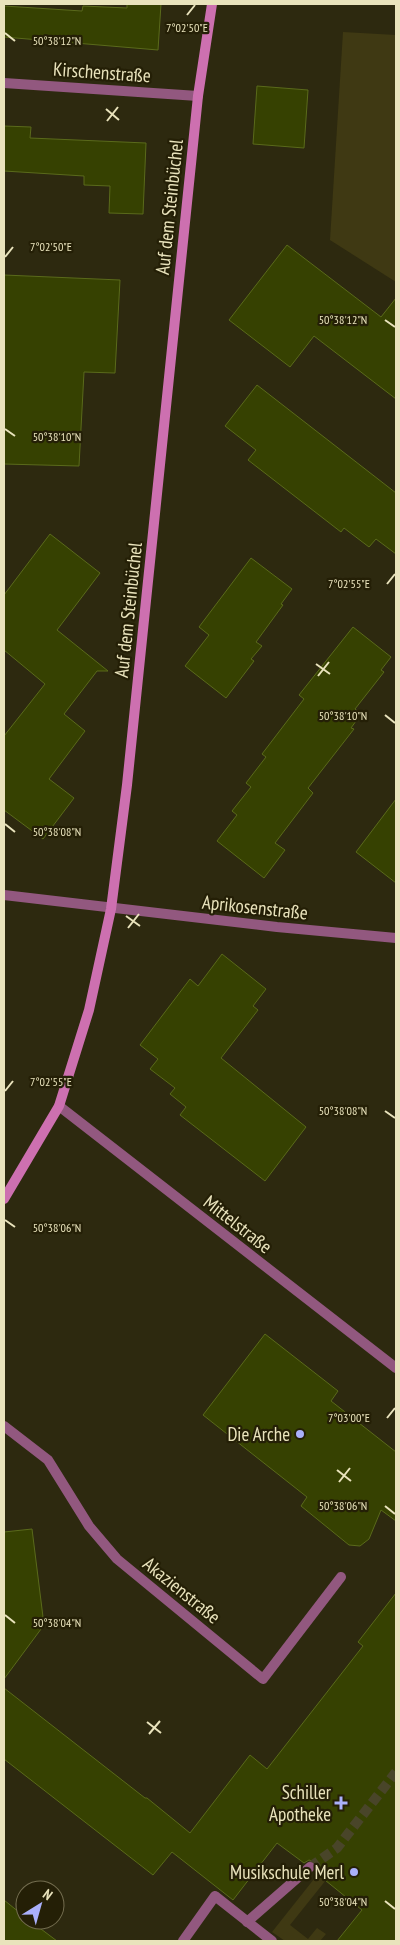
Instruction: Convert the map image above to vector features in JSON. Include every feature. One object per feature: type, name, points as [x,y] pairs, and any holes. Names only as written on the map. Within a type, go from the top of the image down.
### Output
[{"type":"street","name":"Auf dem Steinbüchel","points":[[4,1198],[59,1106],[89,1010],[111,909],[128,784],[198,96],[212,4]]},
{"type":"street","name":"Kirschenstraße","points":[[4,83],[198,96]]},
{"type":"street","name":"Aprikosenstraße","points":[[4,895],[111,909],[396,938]]},
{"type":"street","name":"Mittelstraße","points":[[59,1106],[396,1368]]},
{"type":"street","name":"Akazienstraße","points":[[4,1426],[48,1460],[89,1526],[117,1559],[263,1678],[341,1578]]},
{"type":"street","points":[[247,1922],[310,1867]]},
{"type":"street","points":[[183,1941],[215,1896],[272,1941]]},
{"type":"shaded area","points":[[343,32],[396,35],[396,282],[330,240]]},
{"type":"shaded area","points":[[318,1874],[326,1880],[290,1925],[308,1939],[317,1928],[326,1934],[320,1941],[285,1941],[272,1932]]},
{"type":"building","points":[[127,4],[161,4],[158,50],[4,37],[4,6],[82,11],[83,6],[127,8]]},
{"type":"building","points":[[257,86],[308,90],[304,148],[253,144]]},
{"type":"building","points":[[4,126],[31,127],[30,138],[146,143],[143,214],[109,213],[110,186],[84,185],[84,176],[4,171]]},
{"type":"building","points":[[287,245],[381,317],[396,298],[396,399],[314,336],[290,367],[229,320]]},
{"type":"building","points":[[4,275],[120,280],[115,373],[84,372],[79,466],[4,464]]},
{"type":"building","points":[[257,385],[396,493],[396,554],[376,539],[369,547],[344,528],[341,532],[248,460],[256,450],[225,426]]},
{"type":"building","points":[[50,534],[100,573],[57,630],[108,671],[97,671],[64,714],[85,731],[49,779],[74,798],[43,839],[4,810],[4,736],[45,684],[4,650],[4,595]]},
{"type":"building","points":[[251,558],[292,589],[281,604],[283,605],[256,642],[262,646],[251,659],[254,661],[226,698],[185,666],[209,635],[199,627]]},
{"type":"building","points":[[353,627],[391,657],[381,670],[384,672],[355,709],[361,714],[351,728],[354,729],[308,788],[313,793],[275,843],[285,850],[264,878],[217,841],[237,815],[232,811],[251,787],[246,783],[266,757],[262,754],[304,699],[299,695]]},
{"type":"building","points":[[396,799],[396,883],[356,852]]},
{"type":"building","points":[[222,954],[266,989],[253,1006],[258,1010],[221,1058],[306,1127],[265,1181],[180,1115],[186,1107],[170,1094],[175,1088],[150,1069],[158,1059],[140,1045],[190,979],[198,986]]},
{"type":"building","name":"Die Arche","points":[[265,1334],[338,1391],[331,1401],[396,1452],[396,1521],[381,1510],[369,1539],[360,1546],[349,1545],[301,1506],[307,1497],[203,1415]]},
{"type":"building","points":[[32,1529],[44,1625],[4,1679],[4,1532]]},
{"type":"building","points":[[396,1593],[396,1941],[337,1941],[362,1910],[315,1872],[317,1866],[315,1862],[309,1860],[304,1863],[277,1843],[233,1900],[172,1852],[153,1875],[4,1759],[4,1688],[190,1833],[250,1755],[267,1769],[363,1646],[358,1642]]},
{"type":"building","points":[[4,1900],[15,1909],[15,1930],[42,1930],[57,1941],[4,1941]]},
{"type":"tunnel","points":[[310,1867],[337,1848],[396,1772]]},
{"type":"place","name":"Die Arche","points":[[300,1434]]},
{"type":"place","name":"Schiller Apotheke","points":[[341,1803]]},
{"type":"place","name":"Musikschule Merl","points":[[354,1872]]}]
